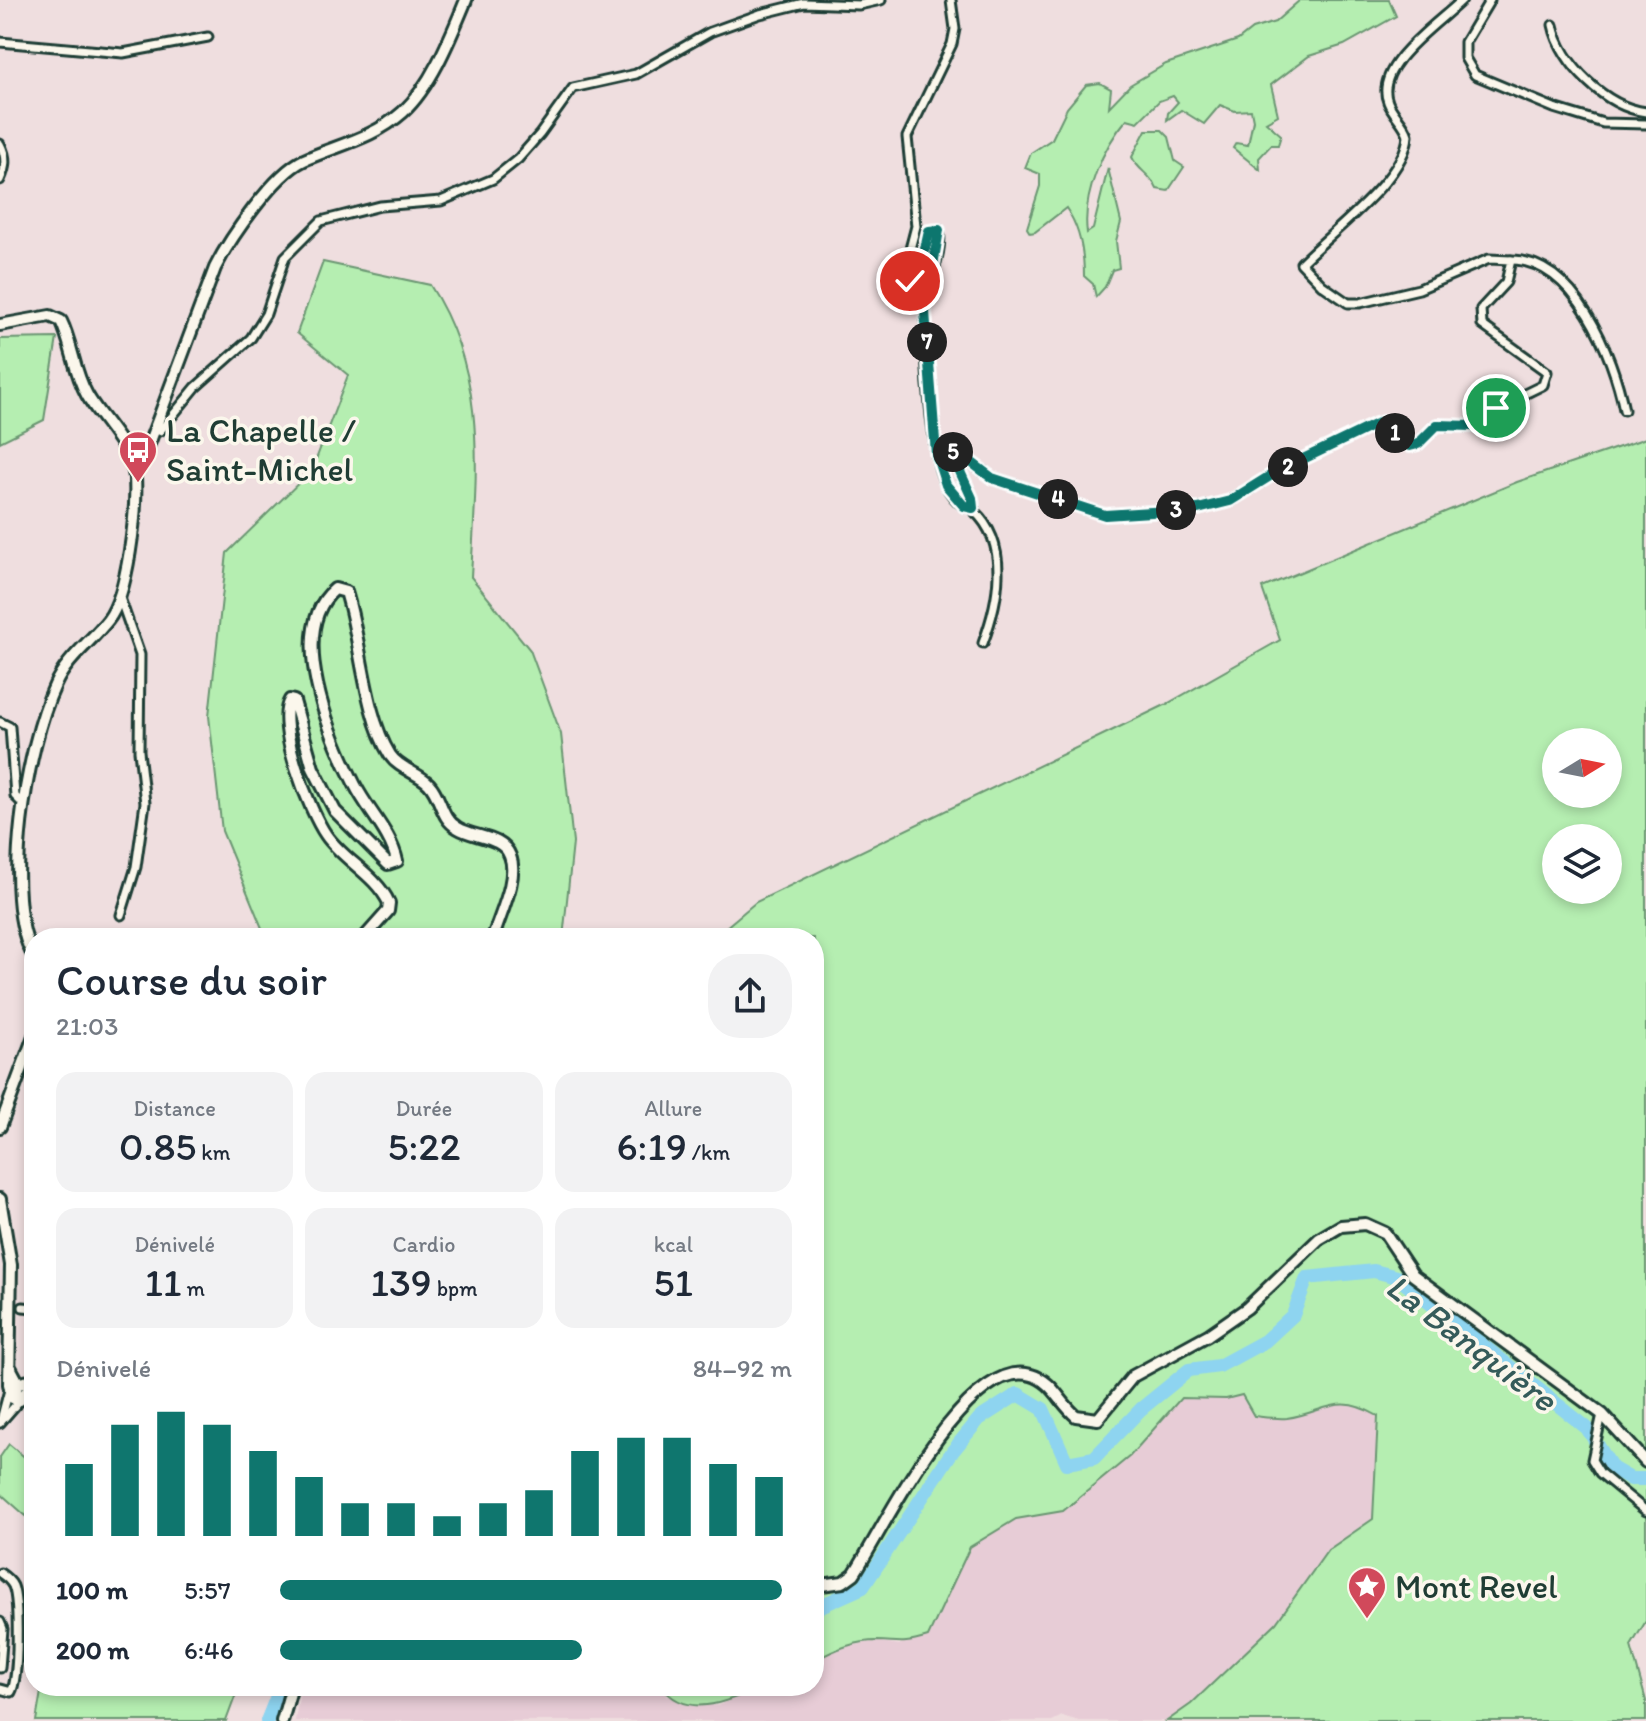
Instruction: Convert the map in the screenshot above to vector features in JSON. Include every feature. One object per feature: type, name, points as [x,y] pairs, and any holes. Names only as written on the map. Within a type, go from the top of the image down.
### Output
[{"type":"street","points":[[24,934],[19,922],[23,804],[53,687],[73,657],[108,620],[120,598],[130,534],[134,468],[154,431],[215,268],[230,241],[293,167],[369,135],[402,112],[441,53],[466,0]]},
{"type":"street","points":[[154,431],[160,431],[196,387],[251,338],[266,314],[285,257],[321,221],[380,206],[441,201],[500,174],[540,134],[573,88],[636,74],[710,32],[760,14],[804,3],[859,5],[881,0]]},
{"type":"street","points":[[951,0],[955,29],[952,44],[907,137],[916,226],[904,272],[910,281],[919,276],[929,231],[939,230],[925,312],[936,454],[946,485],[964,506],[973,508]]},
{"type":"street","points":[[1462,0],[1402,55],[1386,84],[1387,100],[1408,135],[1404,155],[1375,191],[1301,263],[1322,285],[1348,303],[1360,303],[1419,289],[1489,259],[1530,260],[1550,270],[1571,292],[1608,352],[1624,410]]},
{"type":"street","points":[[1490,0],[1465,42],[1465,58],[1475,75],[1554,108],[1603,123],[1646,124]]},
{"type":"street","points":[[1553,25],[1562,52],[1593,85],[1630,110],[1646,112]]},
{"type":"street","points":[[0,42],[123,53],[208,37]]},
{"type":"street","points":[[0,144],[5,153],[5,169],[0,180]]},
{"type":"street","points":[[983,643],[995,613],[999,579],[994,546],[973,508],[972,498],[952,454],[954,449],[992,478],[1105,515],[1198,509],[1230,501],[1329,447],[1383,422],[1403,442],[1418,444],[1437,425],[1472,426],[1496,408],[1543,385],[1547,372],[1482,325],[1481,309],[1506,282],[1511,260]]},
{"type":"street","points":[[0,325],[50,316],[61,321],[82,384],[134,468]]},
{"type":"street","points":[[373,928],[388,911],[389,903],[326,836],[301,783],[287,728],[286,707],[290,700],[294,701],[313,768],[335,811],[388,864],[397,861],[394,848],[356,788],[334,739],[312,658],[313,628],[322,600],[335,589],[346,592],[358,656],[391,757],[426,781],[438,794],[443,815],[458,828],[504,846],[509,852],[512,862],[509,886],[496,928]]},
{"type":"street","points":[[120,598],[140,655],[139,751],[145,803],[136,867],[121,915]]},
{"type":"street","points":[[0,722],[10,727],[15,796],[23,804]]},
{"type":"street","points":[[0,1127],[24,1063]]},
{"type":"street","points":[[0,1199],[11,1369],[16,1385],[12,1398],[20,1400]]},
{"type":"street","points":[[824,1585],[843,1582],[854,1574],[932,1444],[993,1382],[1015,1374],[1034,1375],[1051,1387],[1076,1416],[1098,1419],[1133,1376],[1224,1325],[1262,1296],[1319,1239],[1352,1223],[1365,1224],[1385,1233],[1413,1275],[1602,1414],[1646,1462]]},
{"type":"street","points":[[16,1385],[24,1383]]},
{"type":"street","points":[[0,1423],[16,1385]]},
{"type":"street","points":[[0,1423],[24,1394]]},
{"type":"street","points":[[1602,1414],[1596,1427],[1592,1460],[1600,1473],[1646,1511]]},
{"type":"street","points":[[0,1573],[14,1589],[16,1639],[15,1685],[11,1692],[0,1689]]},
{"type":"street","points":[[0,1622],[3,1629],[0,1668]]},
{"type":"street","points":[[282,1721],[289,1696]]},
{"type":"shaded area","points":[[1242,1395],[1286,1418],[1332,1403],[1357,1405],[1378,1417],[1373,1519],[1328,1550],[1276,1623],[1191,1704],[1167,1721],[1079,1721],[1062,1716],[1052,1721],[295,1721],[299,1696],[667,1696],[717,1706],[740,1696],[824,1696],[824,1655],[837,1648],[877,1641],[900,1645],[970,1547],[1016,1519],[1063,1511],[1130,1456],[1181,1398],[1226,1399]]},
{"type":"green space","points":[[1300,0],[1389,0],[1396,16],[1344,45],[1309,56],[1271,85],[1278,115],[1266,122],[1281,135],[1278,145],[1271,145],[1259,158],[1260,170],[1233,148],[1236,143],[1248,145],[1253,120],[1251,110],[1235,111],[1220,105],[1204,124],[1181,110],[1167,120],[1168,113],[1178,102],[1173,96],[1159,101],[1138,122],[1127,119],[1102,157],[1088,203],[1087,233],[1093,229],[1108,168],[1121,222],[1116,241],[1119,268],[1112,270],[1105,287],[1096,297],[1093,284],[1084,276],[1080,240],[1066,208],[1035,232],[1030,233],[1027,228],[1040,186],[1040,174],[1025,168],[1031,153],[1052,139],[1067,108],[1086,85],[1100,83],[1111,89],[1109,107],[1130,85],[1166,64],[1238,40],[1252,29],[1275,22]]},
{"type":"green space","points":[[1146,130],[1162,130],[1169,137],[1175,161],[1184,167],[1168,191],[1157,189],[1132,157]]},
{"type":"green space","points":[[323,262],[430,285],[449,319],[462,355],[474,426],[476,463],[471,577],[530,650],[561,734],[573,843],[564,928],[262,928],[222,831],[209,716],[227,553],[312,470],[348,375],[297,333]]},
{"type":"green space","points":[[57,338],[44,420],[0,442],[0,339]]},
{"type":"green space","points":[[1646,438],[1646,1621],[1631,1646],[1646,1701],[1646,1721],[1167,1721],[1191,1704],[1276,1623],[1328,1550],[1373,1519],[1378,1416],[1352,1405],[1341,1405],[1287,1418],[1254,1416],[1242,1395],[1226,1399],[1181,1398],[1130,1456],[1063,1511],[1016,1519],[970,1547],[928,1637],[907,1642],[861,1643],[824,1656],[824,928],[725,928],[756,902],[1165,705],[1280,640],[1262,588],[1517,482]]},
{"type":"green space","points":[[9,1444],[24,1457],[24,1514],[0,1493],[0,1457]]},
{"type":"green space","points":[[40,1696],[235,1696],[226,1721],[36,1721]]},
{"type":"green space","points":[[738,1696],[709,1705],[683,1703],[672,1697]]},
{"type":"waterway","name":"La Banquière","points":[[824,1605],[863,1587],[952,1452],[979,1419],[1018,1394],[1043,1409],[1067,1463],[1094,1458],[1141,1409],[1189,1370],[1219,1366],[1265,1341],[1293,1315],[1307,1278],[1374,1271],[1397,1277],[1587,1428],[1612,1468],[1631,1479],[1646,1479]]},
{"type":"waterway","name":"La Banquière","points":[[267,1721],[277,1696]]},
{"type":"place","name":"La Chapelle / Saint-Michel","points":[[138,484]]},
{"type":"place","name":"Mont Revel","points":[[1367,1620]]},
{"type":"route","points":[[910,281],[919,276],[929,231],[934,228],[939,230],[925,312],[936,454],[946,485],[964,506],[973,508],[972,498],[952,454],[954,449],[958,449],[979,471],[992,478],[1105,515],[1198,509],[1230,501],[1278,471],[1376,424],[1383,422],[1410,446],[1418,444],[1437,425],[1472,426],[1496,408]]}]
